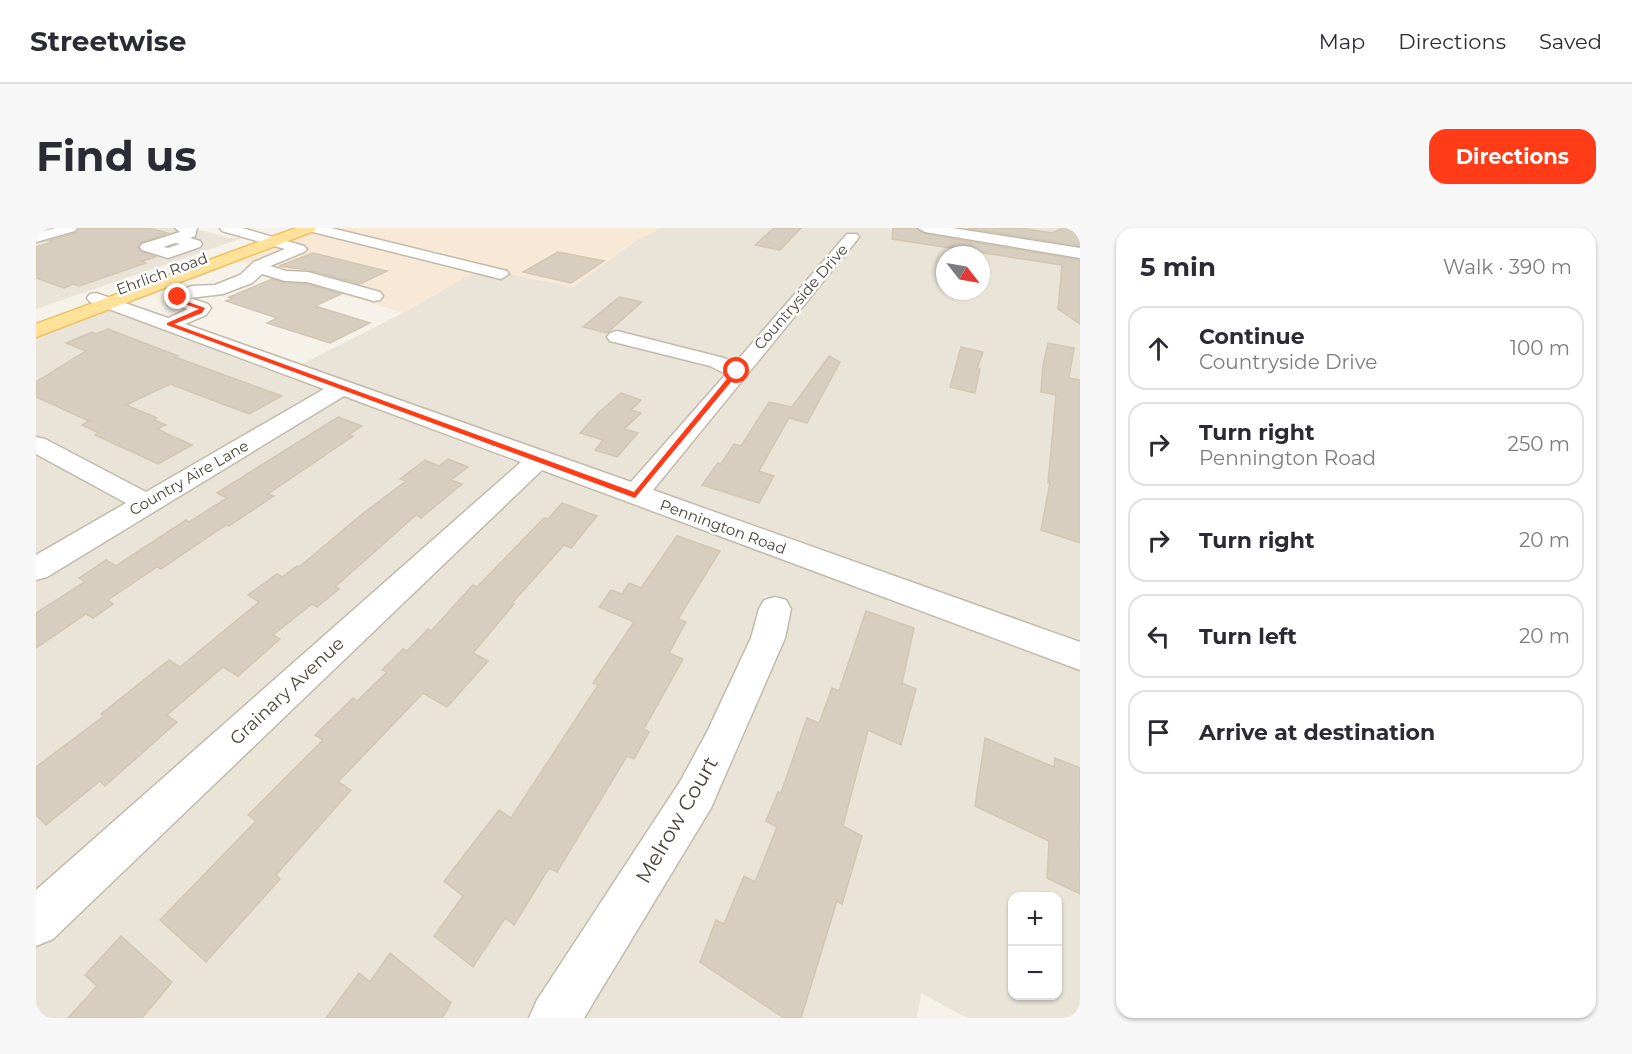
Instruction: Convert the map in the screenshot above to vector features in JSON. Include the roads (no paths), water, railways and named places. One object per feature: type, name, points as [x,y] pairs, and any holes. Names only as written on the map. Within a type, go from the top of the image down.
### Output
[{"type":"main road","name":"Ehrlich Road","points":[[268,239],[288,228]]},
{"type":"main road","name":"Ehrlich Road","points":[[36,331],[103,301],[268,239],[309,228]]},
{"type":"main road","name":"Ehrlich Road","points":[[36,320],[103,301]]},
{"type":"street","points":[[36,238],[70,228]]},
{"type":"street","points":[[169,324],[200,311],[202,308],[177,300],[178,297],[192,291],[217,290],[246,279],[260,265],[299,249],[227,228]]},
{"type":"street","points":[[314,228],[501,274]]},
{"type":"street","points":[[925,228],[1080,253]]},
{"type":"street","name":"Countryside Drive","points":[[635,495],[852,237]]},
{"type":"street","points":[[259,268],[285,276],[308,277],[374,296]]},
{"type":"street","name":"Pennington Road","points":[[103,301],[1080,656]]},
{"type":"street","points":[[616,337],[717,362],[737,371]]},
{"type":"street","name":"Country Aire Lane","points":[[36,569],[342,388]]},
{"type":"street","points":[[36,444],[146,503]]},
{"type":"street","name":"Grainary Avenue","points":[[36,922],[538,460]]},
{"type":"street","name":"Melrow Court","points":[[555,1018],[696,794],[768,638],[775,609]]}]
